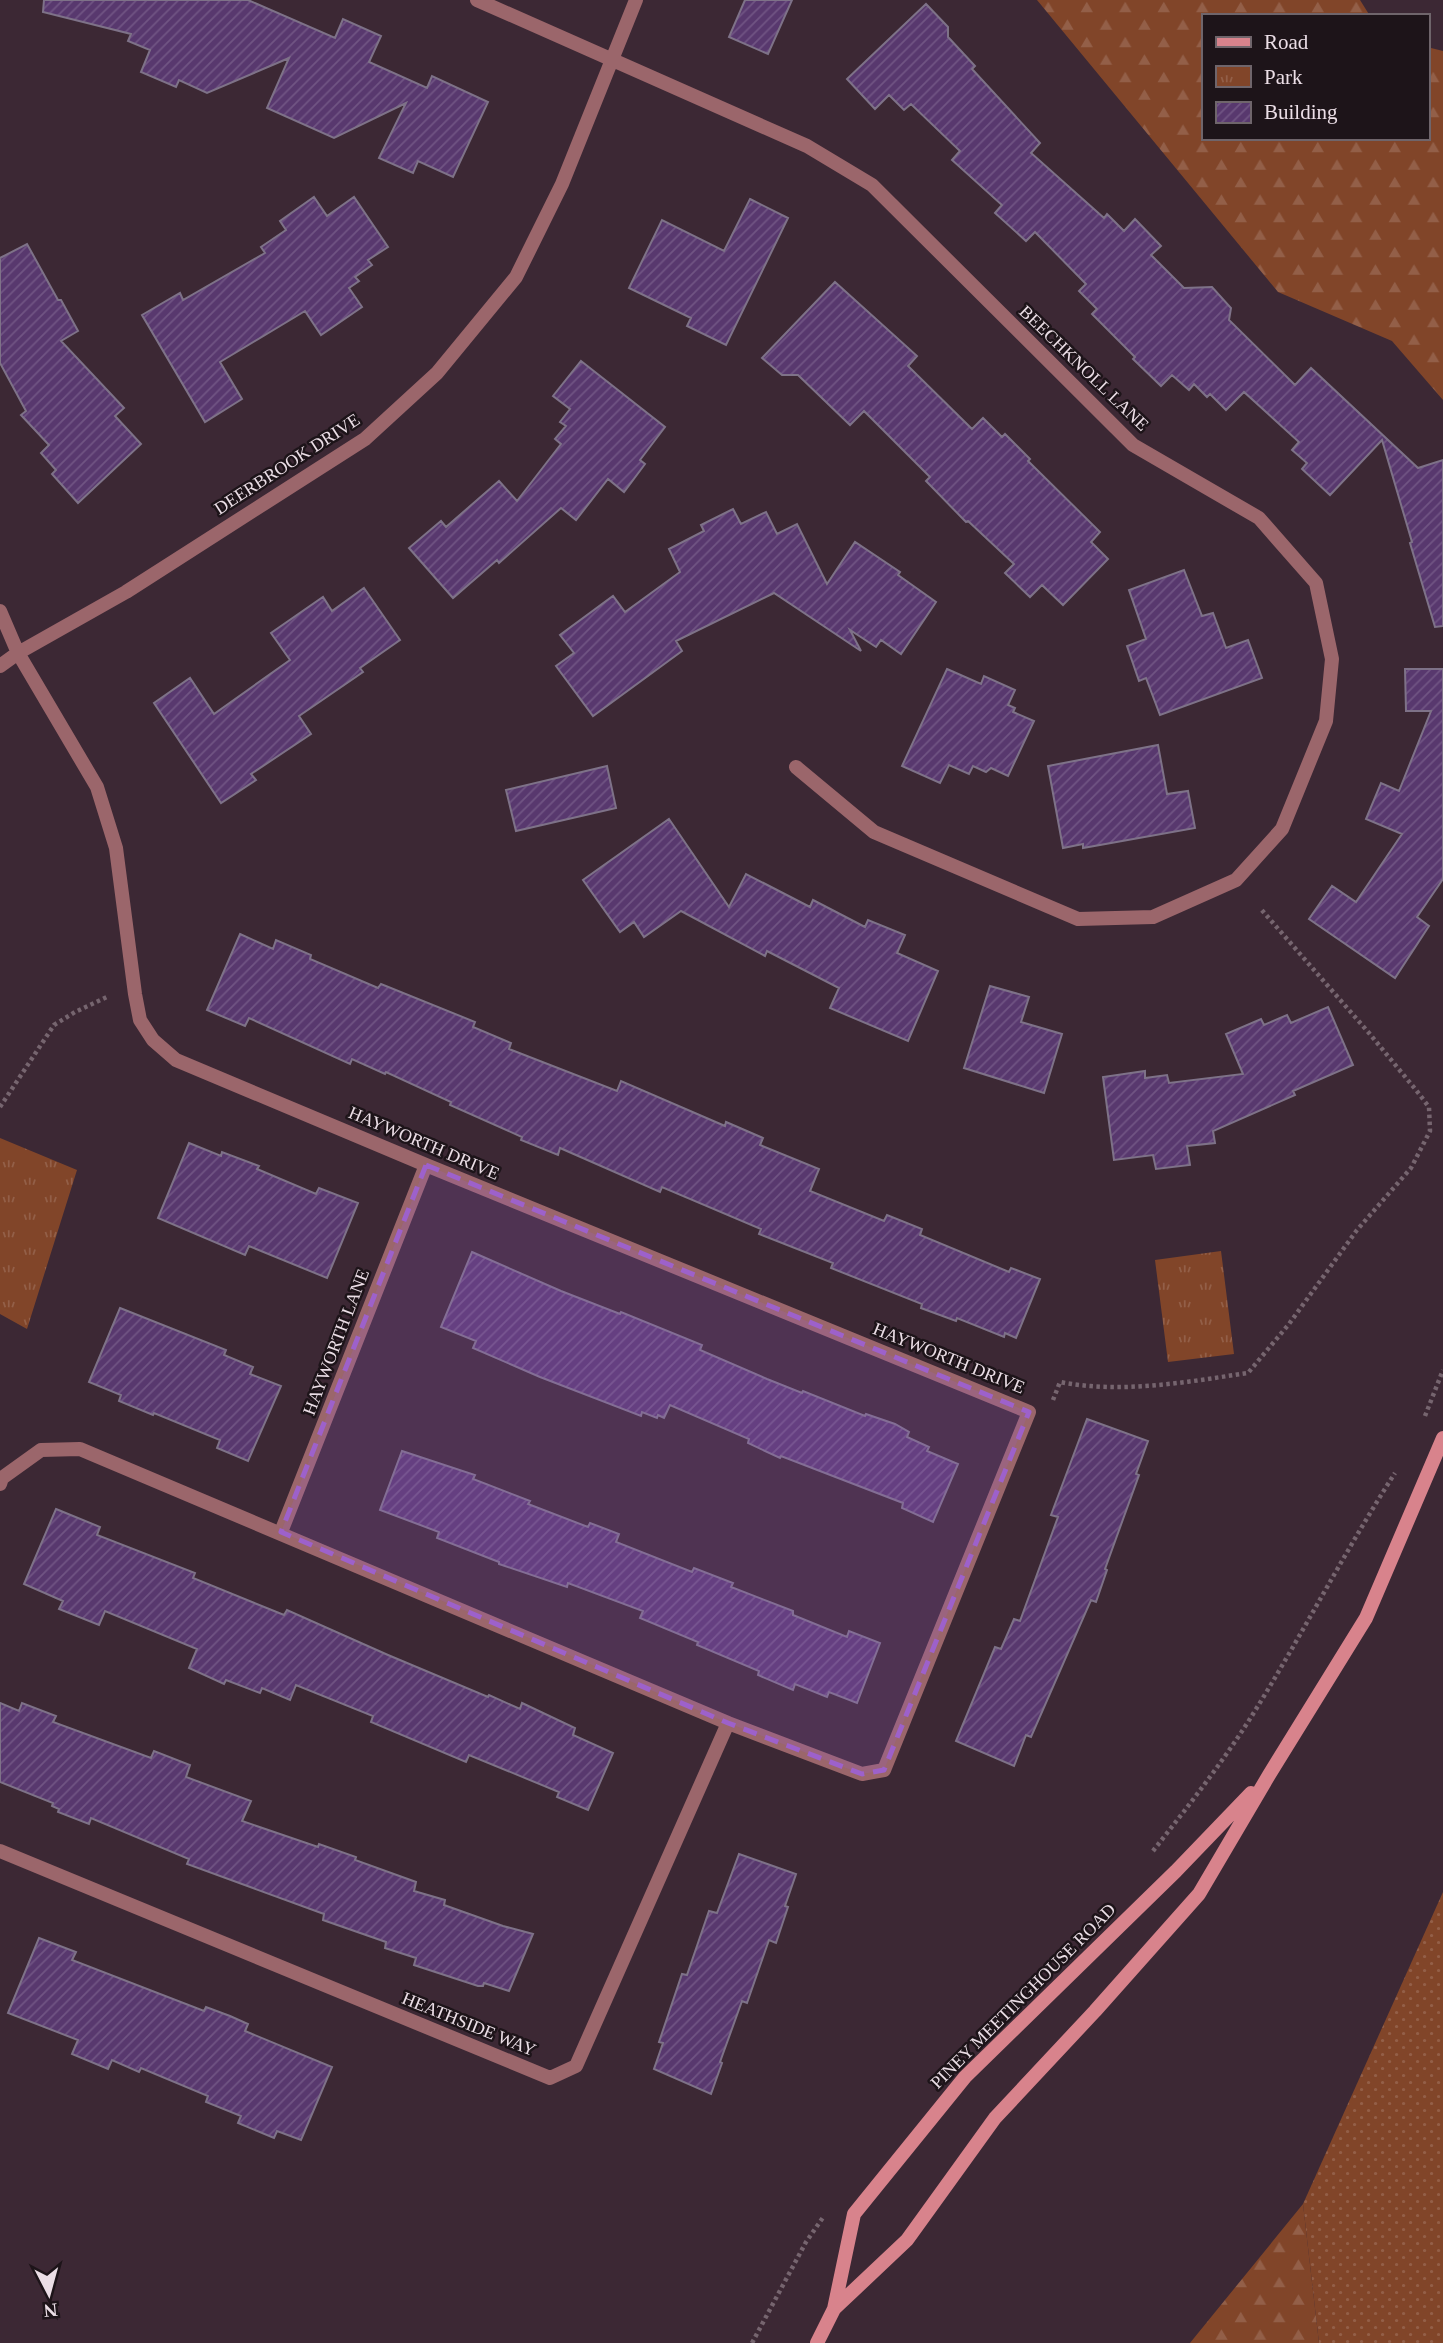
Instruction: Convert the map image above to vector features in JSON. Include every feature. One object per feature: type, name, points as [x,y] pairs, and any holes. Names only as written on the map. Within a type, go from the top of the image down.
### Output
[{"type":"main road","name":"PINEY MEETINGHOUSE ROAD","points":[[834,2309],[907,2240],[995,2118],[1199,1894],[1366,1618],[1443,1438]]},
{"type":"main road","name":"PINEY MEETINGHOUSE ROAD","points":[[817,2343],[834,2309],[854,2214],[965,2077],[1176,1871],[1269,1775]]},
{"type":"street","name":"BEECHKNOLL LANE","points":[[477,0],[807,146],[872,185],[1133,445],[1259,517],[1316,583],[1332,659],[1326,721],[1282,829],[1236,880],[1153,917],[1079,919],[874,832],[796,767]]},
{"type":"street","name":"DEERBROOK DRIVE","points":[[0,666],[125,592],[365,439],[437,373],[516,277],[562,184],[636,0]]},
{"type":"street","name":"HAYWORTH DRIVE","points":[[0,611],[18,653],[97,787],[116,848],[135,994],[141,1020],[153,1040],[176,1060],[1029,1412],[884,1770],[862,1774],[727,1723],[80,1449],[41,1450],[2,1478],[0,1484]]},
{"type":"street","name":"HAYWORTH LANE","points":[[281,1532],[426,1165]]},
{"type":"street","name":"HEATHSIDE WAY","points":[[0,1851],[550,2078],[576,2066],[727,1723]]},
{"type":"path","points":[[1029,1412],[1048,1417],[1060,1382],[1097,1388],[1129,1387],[1248,1373],[1289,1324],[1357,1230],[1411,1168],[1430,1131],[1429,1108],[1416,1090],[1260,908]]},
{"type":"path","points":[[0,1107],[54,1026],[108,996],[135,994]]},
{"type":"path","points":[[1421,1425],[1443,1370]]},
{"type":"path","points":[[1148,1858],[1204,1787],[1248,1721],[1360,1528],[1400,1466]]},
{"type":"path","points":[[752,2343],[806,2242],[829,2209]]},
{"type":"highlighted area","points":[[426,1165],[1029,1412],[884,1770],[862,1774],[728,1723],[281,1532]]},
{"type":"green space","points":[[1037,0],[1360,0],[1369,14],[1202,14],[1202,140],[1429,140],[1429,48],[1443,51],[1443,400],[1392,341],[1278,292]]},
{"type":"green space","points":[[0,1138],[77,1170],[27,1329],[0,1314]]},
{"type":"green space","points":[[1221,1251],[1234,1354],[1168,1362],[1155,1260]]},
{"type":"green space","points":[[1443,1892],[1443,2343],[1319,2343],[1303,2204]]},
{"type":"green space","points":[[1303,2204],[1319,2343],[1190,2343]]},
{"type":"building","points":[[44,0],[248,0],[335,38],[343,19],[381,36],[369,62],[427,88],[432,76],[488,102],[453,177],[418,161],[413,173],[379,158],[406,103],[334,138],[267,108],[289,58],[207,93],[179,80],[176,87],[141,72],[150,50],[128,41],[131,34],[43,12]]},
{"type":"building","points":[[745,0],[792,0],[768,54],[729,37]]},
{"type":"building","points":[[926,4],[948,27],[948,37],[975,66],[972,69],[1040,143],[1031,153],[1104,218],[1107,214],[1124,231],[1135,219],[1161,246],[1151,255],[1184,288],[1212,287],[1231,308],[1229,320],[1295,385],[1311,368],[1418,468],[1443,460],[1443,626],[1435,627],[1382,440],[1330,495],[1302,469],[1307,463],[1292,450],[1299,442],[1244,392],[1226,410],[1210,394],[1207,397],[1194,384],[1189,390],[1172,375],[1161,386],[1092,314],[1097,309],[1079,291],[1086,284],[1035,232],[1026,241],[995,213],[1002,205],[952,160],[960,151],[911,104],[904,110],[889,95],[875,109],[847,79]]},
{"type":"building","points":[[314,197],[327,216],[354,197],[388,247],[368,260],[372,265],[355,277],[359,281],[349,288],[362,307],[321,335],[305,311],[220,362],[242,399],[205,422],[142,315],[180,293],[183,300],[265,253],[261,247],[286,230],[280,221]]},
{"type":"building","points":[[750,199],[788,218],[726,345],[687,326],[691,318],[629,288],[662,220],[724,251]]},
{"type":"building","points":[[27,244],[78,331],[61,341],[124,408],[115,416],[141,444],[78,503],[52,474],[56,470],[41,453],[49,445],[21,415],[26,411],[0,363],[0,258]]},
{"type":"building","points":[[835,282],[917,356],[908,366],[972,429],[983,418],[1002,437],[1005,434],[1030,459],[1028,461],[1100,532],[1091,542],[1108,559],[1063,605],[1042,585],[1030,597],[1005,573],[1014,564],[966,522],[926,481],[930,477],[864,411],[850,425],[798,375],[782,375],[762,358]]},
{"type":"building","points":[[581,361],[665,427],[640,460],[645,464],[624,492],[608,479],[576,520],[561,508],[499,563],[497,560],[453,598],[409,548],[441,521],[446,527],[499,481],[517,501],[561,444],[555,439],[566,426],[560,422],[570,409],[553,396]]},
{"type":"building","points":[[733,509],[741,524],[766,512],[777,534],[797,524],[827,584],[855,542],[900,572],[898,575],[936,602],[901,654],[881,640],[876,647],[850,630],[861,651],[774,593],[676,641],[682,651],[593,716],[556,666],[574,653],[560,635],[613,596],[625,612],[680,572],[669,549],[704,531],[701,525]]},
{"type":"building","points":[[1184,570],[1202,616],[1213,613],[1226,648],[1248,640],[1262,678],[1160,715],[1146,678],[1139,681],[1127,646],[1146,639],[1129,590]]},
{"type":"building","points":[[364,588],[400,640],[360,668],[363,672],[299,716],[311,734],[251,774],[256,780],[221,803],[154,703],[190,678],[214,714],[290,660],[271,633],[323,597],[332,611]]},
{"type":"building","points":[[947,669],[981,684],[984,676],[1015,690],[1008,705],[1015,708],[1013,712],[1034,721],[1008,776],[991,768],[986,772],[973,766],[969,774],[949,765],[940,783],[902,766]]},
{"type":"building","points":[[1405,669],[1443,669],[1443,879],[1417,917],[1429,926],[1395,978],[1309,919],[1332,886],[1356,902],[1402,834],[1366,819],[1381,783],[1399,791],[1431,711],[1406,711]]},
{"type":"building","points":[[1158,745],[1167,794],[1188,791],[1195,828],[1083,848],[1083,844],[1063,848],[1048,766]]},
{"type":"building","points":[[607,766],[616,808],[516,831],[506,790]]},
{"type":"building","points":[[669,819],[729,907],[746,874],[810,907],[813,900],[865,927],[868,920],[905,935],[897,953],[938,971],[908,1041],[830,1008],[839,988],[767,951],[765,956],[681,911],[644,937],[634,922],[620,932],[583,880]]},
{"type":"building","points":[[240,934],[273,949],[276,940],[311,955],[310,959],[378,988],[381,984],[475,1022],[473,1027],[511,1043],[509,1049],[617,1091],[621,1081],[725,1126],[726,1122],[763,1138],[760,1145],[819,1169],[810,1191],[884,1221],[887,1215],[922,1229],[920,1235],[1009,1272],[1011,1268],[1040,1279],[1016,1338],[1005,1333],[1004,1337],[957,1318],[956,1321],[921,1308],[922,1304],[831,1268],[833,1263],[759,1234],[761,1229],[662,1187],[660,1192],[560,1148],[558,1155],[521,1140],[522,1137],[450,1105],[451,1102],[386,1072],[385,1074],[352,1059],[350,1064],[249,1018],[245,1026],[207,1010]]},
{"type":"building","points":[[990,986],[1029,997],[1021,1022],[1062,1034],[1044,1093],[964,1068]]},
{"type":"building","points":[[1328,1007],[1353,1065],[1293,1091],[1295,1095],[1213,1131],[1215,1143],[1187,1146],[1190,1165],[1156,1169],[1153,1155],[1114,1160],[1103,1077],[1145,1071],[1145,1078],[1167,1075],[1169,1083],[1243,1074],[1226,1034],[1261,1019],[1264,1025],[1287,1015],[1291,1023]]},
{"type":"building","points":[[189,1143],[221,1156],[222,1152],[259,1166],[257,1169],[316,1194],[319,1188],[358,1203],[327,1278],[249,1246],[245,1255],[158,1218]]},
{"type":"building","points":[[472,1252],[561,1291],[702,1345],[700,1350],[767,1379],[865,1416],[866,1414],[895,1424],[909,1432],[907,1437],[929,1447],[927,1451],[958,1464],[933,1522],[902,1508],[903,1503],[781,1456],[780,1458],[748,1443],[749,1439],[670,1405],[664,1418],[642,1412],[641,1416],[473,1348],[476,1341],[441,1327]]},
{"type":"building","points":[[120,1308],[226,1350],[224,1355],[253,1367],[250,1374],[281,1386],[248,1461],[217,1448],[220,1440],[119,1401],[121,1395],[89,1382]]},
{"type":"building","points":[[1087,1419],[1148,1441],[1096,1602],[1091,1600],[1031,1737],[1026,1735],[1014,1766],[956,1741],[995,1647],[1001,1649],[1014,1619],[1020,1621],[1058,1517],[1051,1515]]},
{"type":"building","points":[[402,1451],[475,1475],[473,1479],[588,1527],[590,1523],[619,1534],[616,1542],[692,1572],[694,1568],[733,1583],[731,1587],[793,1611],[793,1615],[847,1637],[849,1631],[880,1643],[857,1703],[829,1692],[827,1697],[795,1684],[793,1690],[758,1675],[759,1671],[697,1645],[698,1642],[640,1618],[643,1611],[568,1583],[567,1587],[499,1564],[437,1538],[439,1532],[380,1510]]},
{"type":"building","points":[[56,1509],[100,1527],[97,1535],[195,1573],[193,1578],[284,1615],[287,1610],[488,1697],[489,1695],[520,1709],[522,1703],[575,1728],[573,1735],[613,1753],[588,1810],[557,1797],[559,1792],[469,1755],[466,1762],[371,1722],[373,1716],[296,1685],[290,1700],[262,1688],[260,1693],[226,1680],[224,1684],[189,1668],[197,1649],[105,1611],[99,1625],[59,1609],[63,1601],[24,1584]]},
{"type":"building","points":[[0,1703],[19,1711],[22,1703],[56,1716],[53,1722],[151,1758],[154,1751],[190,1765],[186,1777],[251,1801],[242,1821],[356,1857],[355,1860],[416,1882],[414,1891],[445,1900],[444,1905],[533,1934],[509,1991],[484,1983],[483,1986],[478,1986],[414,1965],[416,1958],[385,1948],[386,1942],[323,1920],[324,1914],[187,1864],[189,1859],[91,1818],[89,1824],[58,1812],[59,1809],[52,1806],[53,1803],[0,1782]]},
{"type":"building","points":[[739,1854],[796,1874],[776,1943],[769,1940],[747,2003],[742,2001],[711,2094],[654,2069],[663,2043],[659,2042],[682,1974],[687,1975],[709,1911],[717,1913]]},
{"type":"building","points":[[39,1938],[76,1952],[72,1960],[204,2011],[206,2007],[230,2016],[248,2024],[245,2031],[332,2067],[301,2140],[277,2131],[274,2138],[238,2123],[241,2116],[206,2102],[208,2096],[141,2068],[139,2072],[112,2060],[108,2069],[72,2054],[78,2040],[8,2013]]}]
